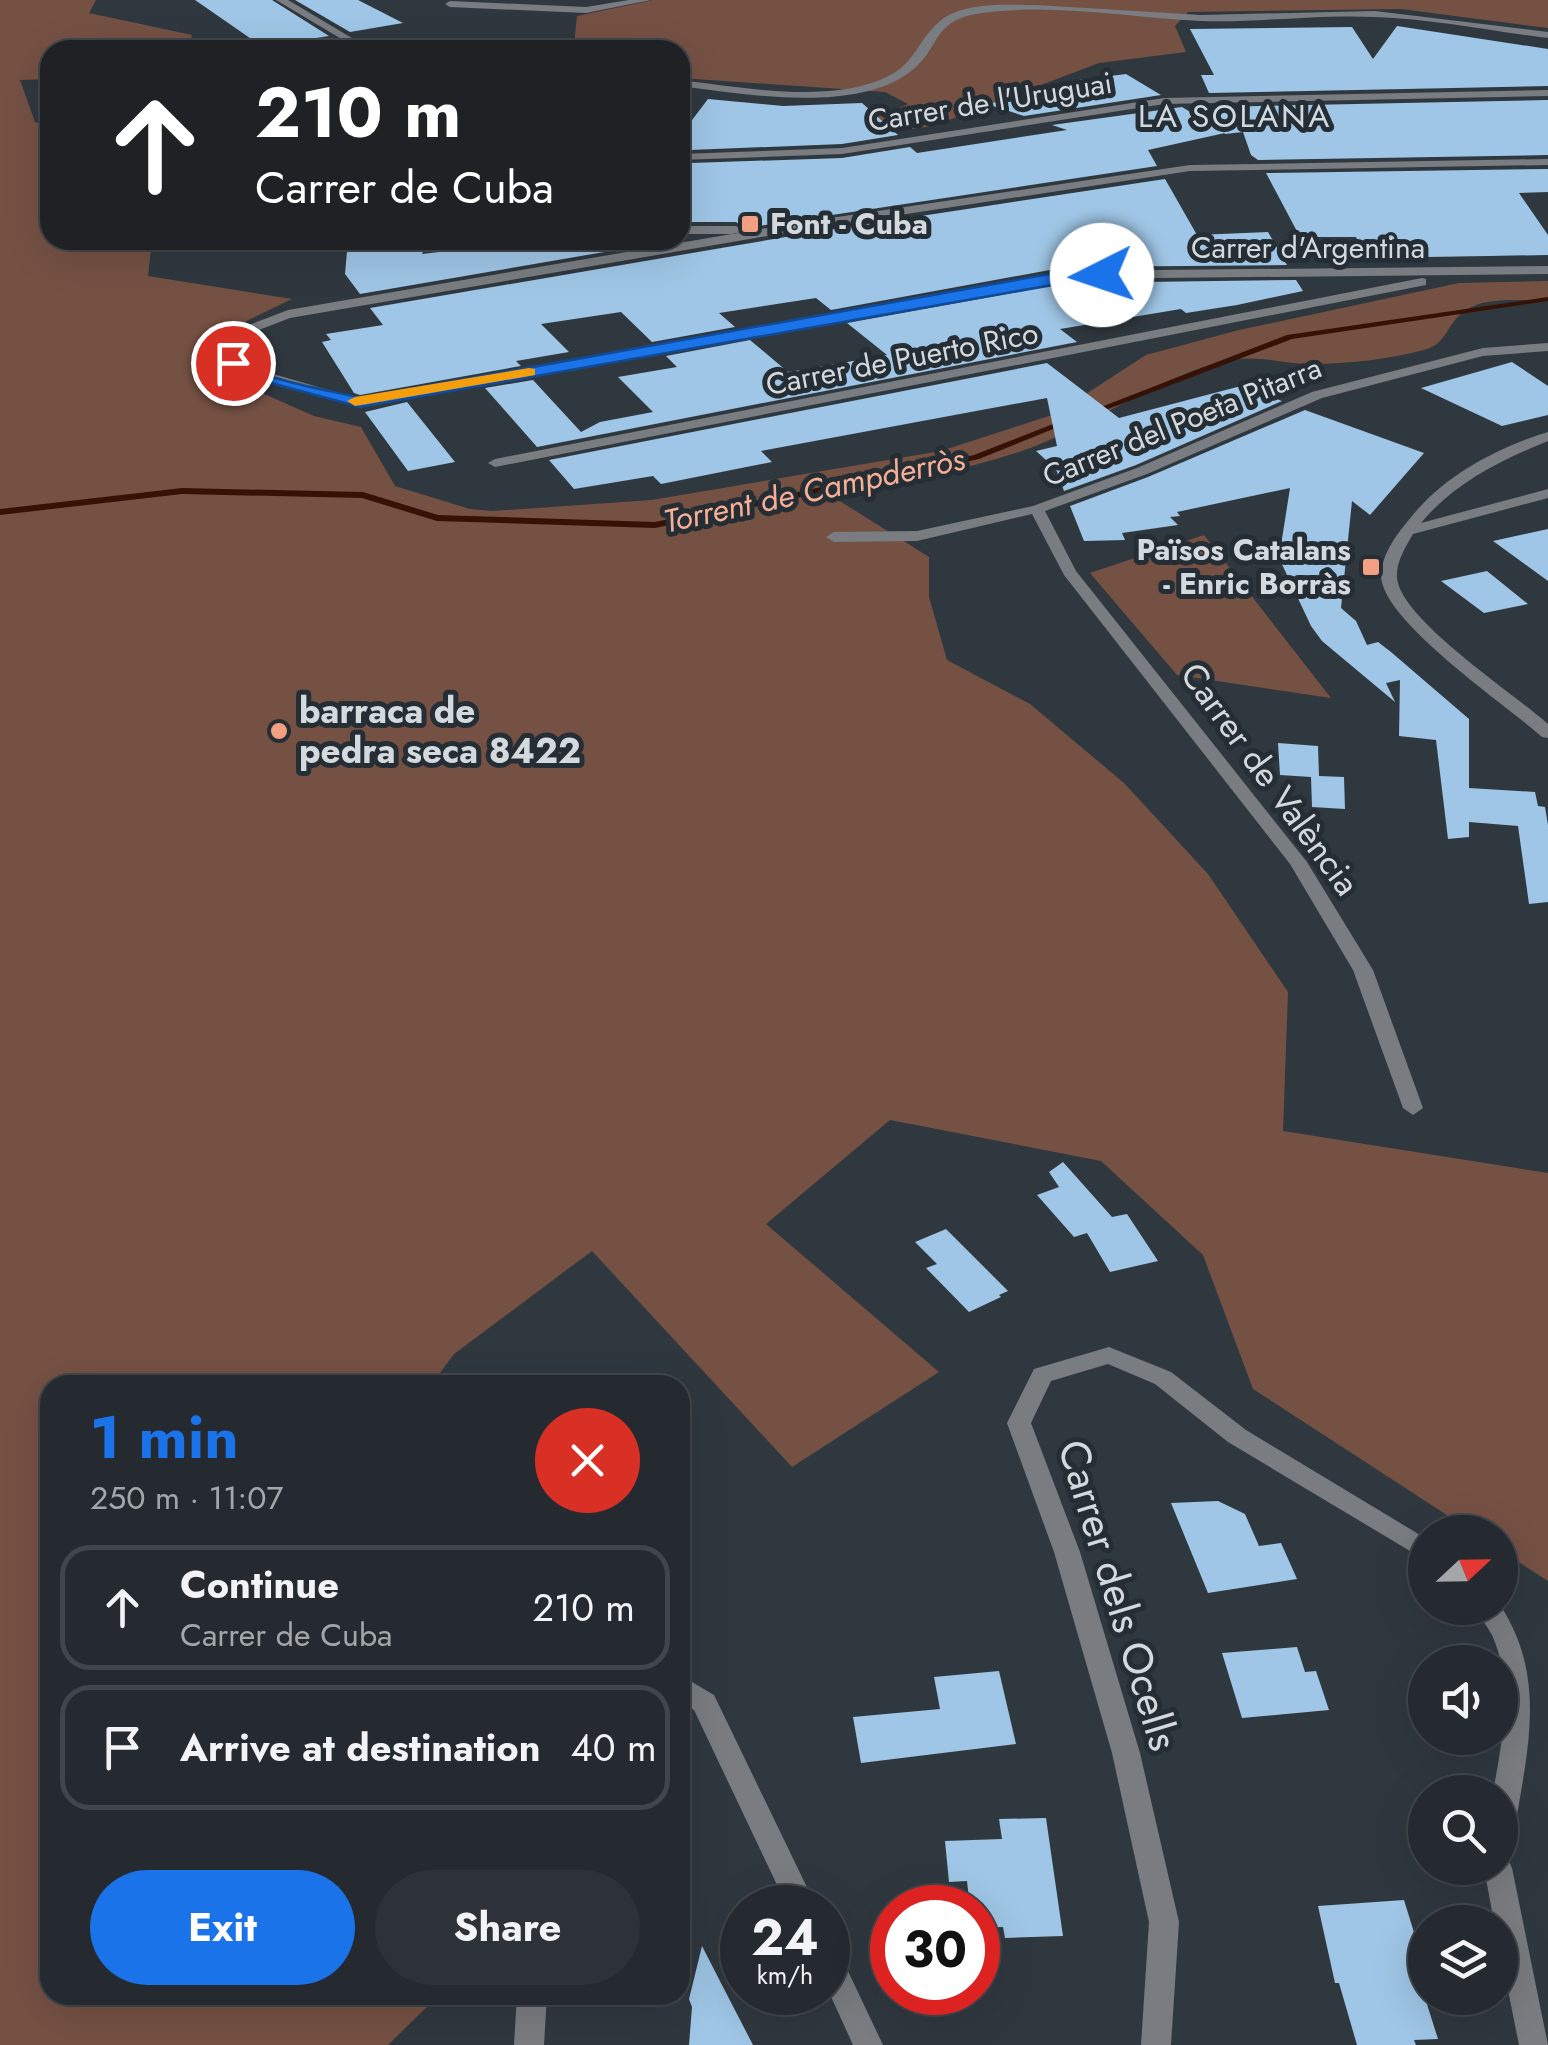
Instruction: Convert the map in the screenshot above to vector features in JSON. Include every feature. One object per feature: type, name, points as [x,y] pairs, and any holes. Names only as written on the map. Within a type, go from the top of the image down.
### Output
[{"type":"street","points":[[281,0],[350,40]]},
{"type":"street","points":[[450,4],[586,10],[646,0]]},
{"type":"street","points":[[690,85],[780,92],[876,84],[892,79],[914,63],[931,34],[948,18],[1006,8],[1204,18],[1376,14],[1548,35]]},
{"type":"street","name":"Carrer de l'Uruguai","points":[[690,156],[842,151],[1164,101],[1548,94]]},
{"type":"street","points":[[690,230],[804,228],[1190,168],[1548,162]]},
{"type":"street","name":"Carrer d'Argentina","points":[[690,247],[804,228]]},
{"type":"street","name":"Carrer d'Argentina","points":[[672,250],[288,314],[256,324],[228,352],[240,370],[360,403],[1066,275],[1548,270]]},
{"type":"street","points":[[1377,290],[1382,272]]},
{"type":"street","name":"Carrer de Puerto Rico","points":[[495,463],[1473,272]]},
{"type":"street","name":"Carrer del Poeta Pitarra","points":[[834,537],[917,536],[1038,509],[1142,471],[1317,395],[1465,356],[1548,347]]},
{"type":"street","points":[[1548,436],[1506,452],[1466,476],[1410,523],[1388,568],[1392,592],[1421,626],[1548,733]]},
{"type":"street","points":[[1405,532],[1548,494]]},
{"type":"street","name":"Carrer de València","points":[[1038,509],[1068,572],[1298,862],[1363,970],[1414,1108]]},
{"type":"street","name":"Carrer dels Ocells","points":[[1156,2045],[1164,1922],[1126,1753],[1067,1552],[1019,1423],[1042,1375],[1109,1355],[1163,1378],[1236,1436],[1408,1540]]},
{"type":"street","points":[[1502,1625],[1519,1689],[1508,1775]]},
{"type":"street","points":[[690,1693],[704,1703],[792,1885]]},
{"type":"street","points":[[1501,1885],[1534,2045]]},
{"type":"street","points":[[529,2045],[531,2005]]},
{"type":"street","points":[[850,2006],[868,2045]]},
{"type":"shaded area","points":[[0,0],[96,0],[89,13],[192,35],[191,40],[40,40],[40,79],[20,80],[35,122],[40,124],[40,250],[151,250],[148,276],[292,299],[232,328],[201,366],[314,416],[361,427],[395,486],[470,509],[492,511],[652,500],[941,451],[1055,414],[1146,355],[1239,330],[1459,283],[1548,281],[1548,300],[1494,301],[1474,306],[1459,315],[1438,343],[1424,350],[1339,363],[1252,358],[1213,364],[1033,447],[835,498],[929,557],[929,597],[947,660],[1030,704],[1124,783],[1208,874],[1288,992],[1283,1131],[1548,1173],[1548,1581],[1518,1562],[1518,1515],[1447,1515],[1253,1389],[1203,1255],[1101,1161],[890,1120],[766,1224],[939,1372],[792,1467],[592,1251],[454,1354],[438,1375],[40,1375],[40,2005],[429,2005],[388,2045],[0,2045]]},
{"type":"shaded area","points":[[653,0],[1548,0],[1548,28],[1401,9],[1188,12],[1175,26],[1186,52],[1099,63],[933,126],[891,132],[799,121],[886,114],[908,104],[885,92],[690,79],[690,40],[575,40],[577,16]]},
{"type":"shaded area","points":[[1204,535],[1331,698],[1177,675],[1090,573]]},
{"type":"building","points":[[195,0],[272,0],[329,36],[311,40],[253,40]]},
{"type":"building","points":[[295,0],[358,0],[403,23],[350,32]]},
{"type":"building","points":[[1397,26],[1548,49],[1548,86],[1209,93],[1201,75],[1214,75],[1190,29],[1352,27],[1373,59]]},
{"type":"building","points":[[1126,74],[1161,95],[1024,116],[987,104],[1076,85],[1070,81]]},
{"type":"building","points":[[708,99],[783,106],[862,103],[898,135],[842,144],[690,150],[690,123]]},
{"type":"building","points":[[1548,100],[1548,155],[1258,160],[1251,155],[1243,132],[1225,134],[1214,107]]},
{"type":"building","points":[[1182,107],[1225,133],[1148,150],[1157,166],[745,228],[736,222],[690,222],[690,163],[842,158],[910,147],[917,153],[1067,130],[1052,125]]},
{"type":"building","points":[[1548,169],[1548,192],[1519,193],[1548,235],[1548,255],[1365,258],[1356,237],[1300,237],[1266,173]]},
{"type":"building","points":[[1165,179],[1197,235],[1268,232],[1287,265],[1066,267],[831,310],[816,298],[719,313],[735,327],[652,342],[621,312],[541,324],[569,352],[516,361],[521,366],[360,395],[354,393],[322,342],[331,340],[326,334],[383,325],[370,308],[809,233]]},
{"type":"building","points":[[347,250],[424,250],[422,254],[456,250],[616,250],[360,294],[345,274]]},
{"type":"building","points":[[1296,280],[1303,291],[1186,313],[1181,309],[1060,329],[1077,342],[537,447],[485,388],[533,380],[581,432],[600,422],[653,412],[618,377],[677,367],[666,356],[750,340],[788,372],[887,355],[847,323],[1067,283]]},
{"type":"building","points":[[1512,362],[1548,386],[1548,415],[1502,426],[1421,388]]},
{"type":"building","points":[[1047,363],[1119,418],[1241,386],[1282,401],[1136,465],[1064,491],[1056,469],[1036,451],[1057,446],[1047,398],[761,451],[772,462],[661,484],[653,476],[574,489],[549,460]]},
{"type":"building","points":[[407,402],[455,462],[408,471],[365,412]]},
{"type":"building","points":[[1305,410],[1424,453],[1370,515],[1352,501],[1341,608],[1356,621],[1367,645],[1378,642],[1469,719],[1469,788],[1535,792],[1538,806],[1545,807],[1548,825],[1548,902],[1529,904],[1518,826],[1469,822],[1469,837],[1448,839],[1436,740],[1399,736],[1400,680],[1386,683],[1395,702],[1322,641],[1311,626],[1279,558],[1290,488],[1177,512],[1180,516],[1170,517],[1178,525],[1122,533],[1125,540],[1084,541],[1070,506]]},
{"type":"building","points":[[1548,529],[1548,581],[1493,541]]},
{"type":"building","points":[[1487,571],[1528,604],[1484,613],[1441,581]]},
{"type":"building","points":[[1278,743],[1318,746],[1319,776],[1344,777],[1345,809],[1312,807],[1311,777],[1280,775]]},
{"type":"building","points":[[1063,1162],[1112,1217],[1127,1214],[1158,1261],[1110,1272],[1087,1233],[1074,1237],[1037,1195],[1059,1187],[1049,1172]]},
{"type":"building","points":[[946,1229],[1008,1291],[969,1312],[926,1268],[937,1264],[915,1242]]},
{"type":"building","points":[[1218,1501],[1245,1514],[1259,1546],[1281,1543],[1297,1579],[1208,1593],[1171,1503]]},
{"type":"building","points":[[1297,1647],[1305,1672],[1316,1671],[1329,1710],[1242,1718],[1222,1653]]},
{"type":"building","points":[[999,1671],[1016,1744],[861,1763],[853,1717],[940,1709],[934,1677]]},
{"type":"building","points":[[1046,1818],[1063,1936],[1005,1938],[1000,1927],[1000,1885],[949,1882],[945,1841],[1002,1839],[999,1819]]},
{"type":"building","points":[[1404,1900],[1408,1913],[1408,2015],[1430,2015],[1438,2039],[1414,2040],[1416,2045],[1357,2045],[1339,1983],[1335,1983],[1318,1906]]},
{"type":"building","points":[[702,1946],[720,1981],[720,2015],[738,2015],[753,2045],[689,2045],[690,2002]]},
{"type":"waterway","name":"Torrent de Campderròs","points":[[1092,412],[1290,337],[1548,299]]},
{"type":"waterway","name":"Torrent de Campderròs","points":[[0,512],[182,491],[363,495],[437,518],[655,525],[976,457],[1069,421]]},
{"type":"slow traffic","points":[[355,401],[529,372]]},
{"type":"place","name":"Font - Cuba","points":[[750,224]]},
{"type":"place","name":"Països Catalans - Enric Borràs","points":[[1371,567]]},
{"type":"place","name":"barraca de pedra seca 8422","points":[[279,731]]},
{"type":"district","name":"LA SOLANA","points":[[1235,116]]},
{"type":"route","points":[[233,363],[240,370],[271,380],[360,403],[1066,275],[1102,275]]}]
